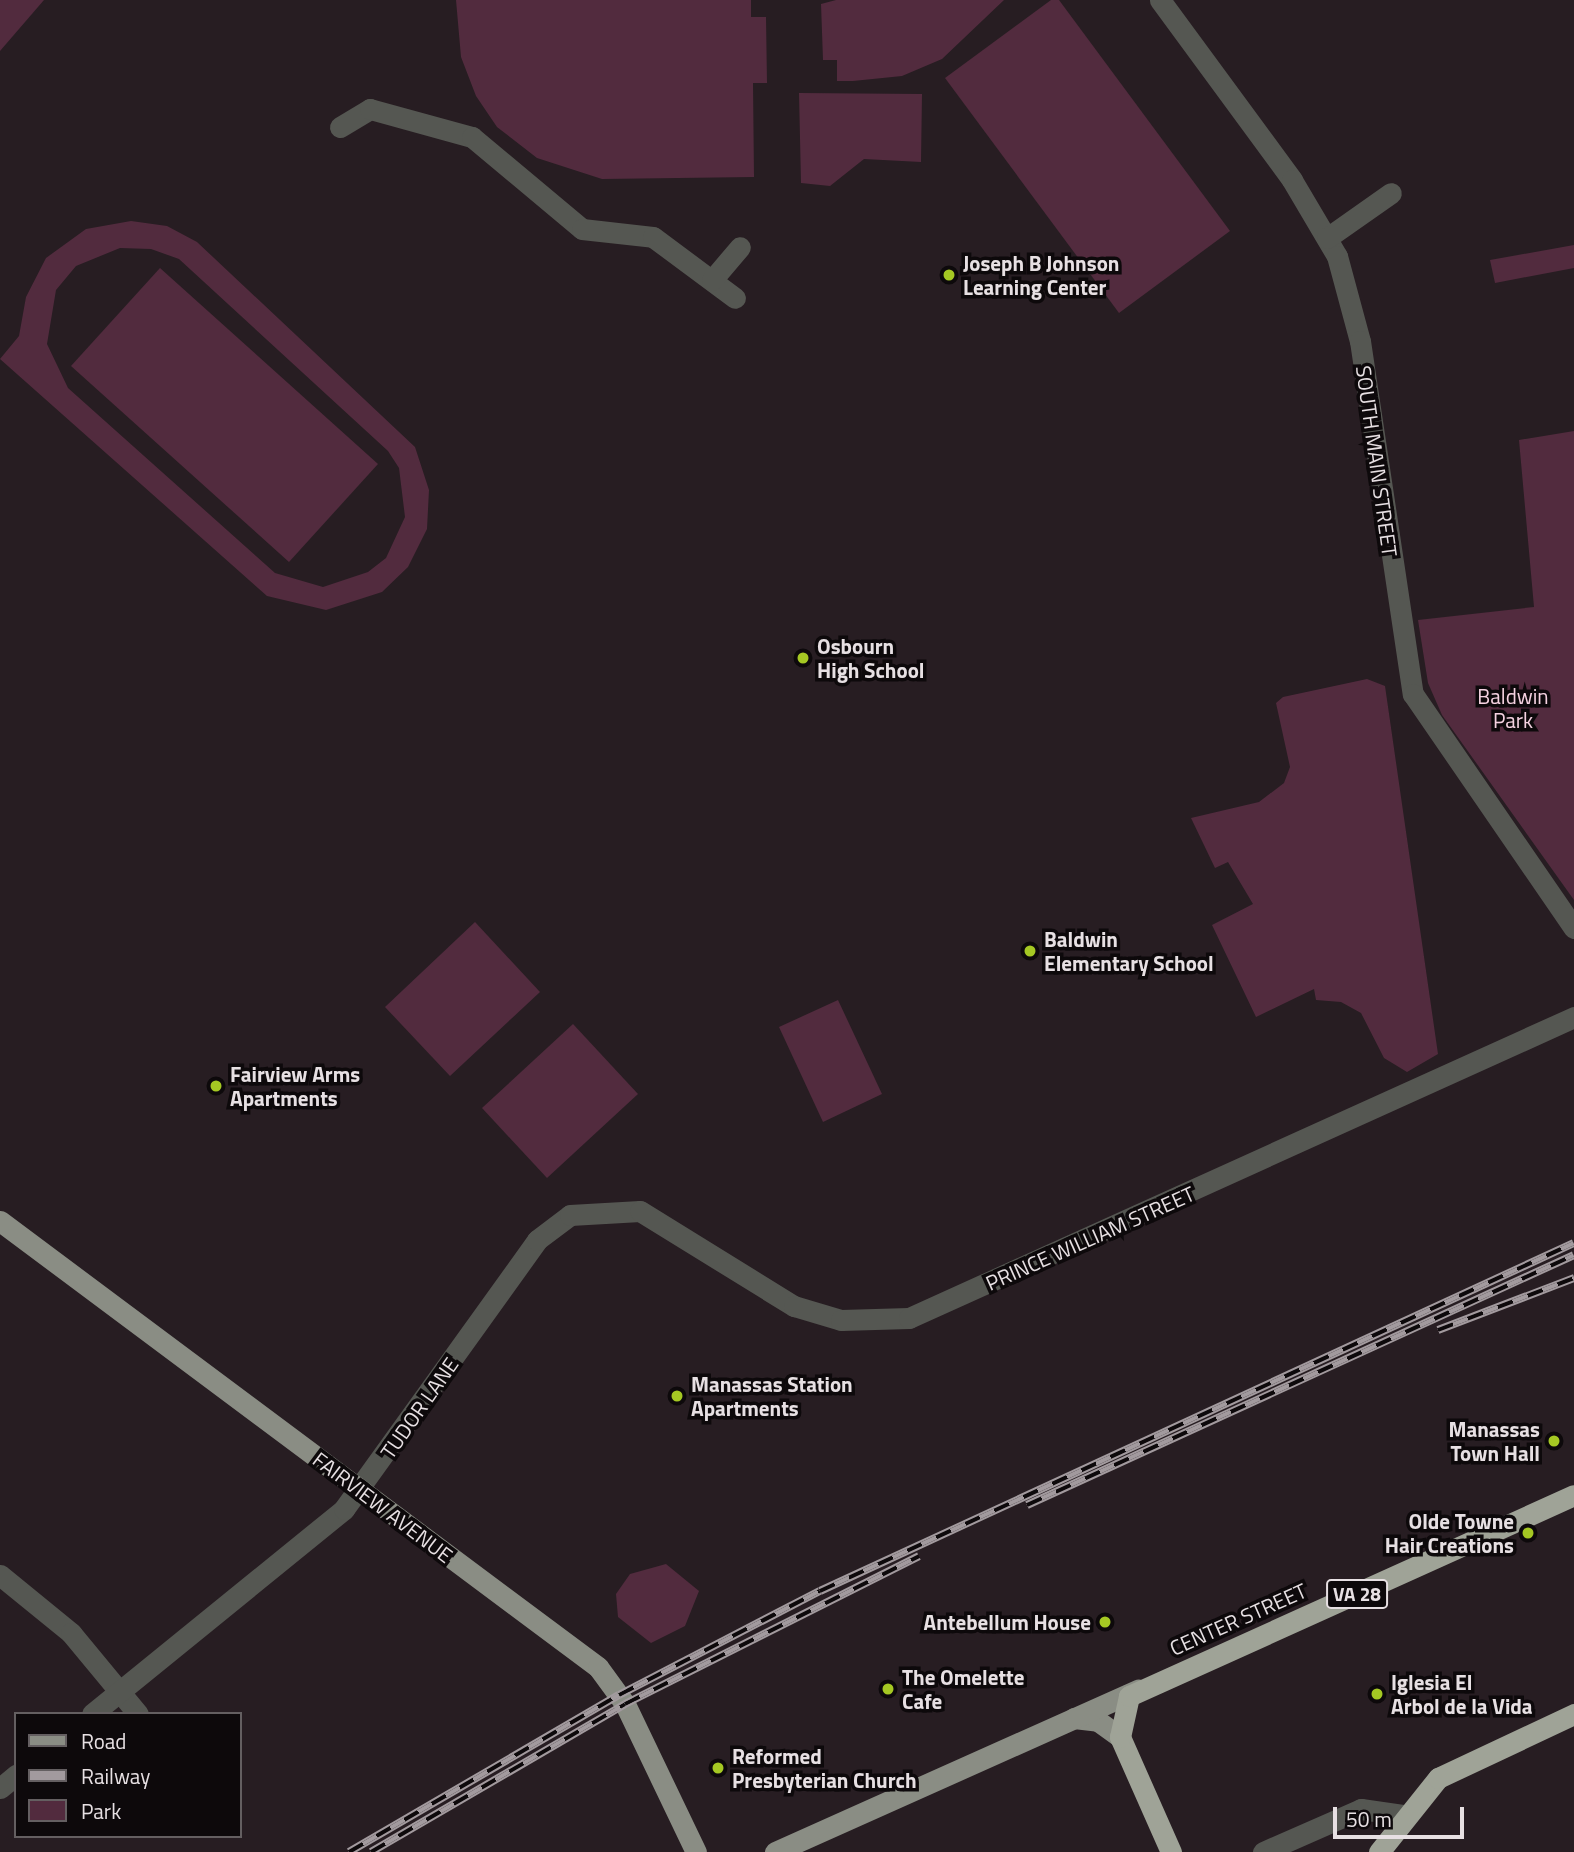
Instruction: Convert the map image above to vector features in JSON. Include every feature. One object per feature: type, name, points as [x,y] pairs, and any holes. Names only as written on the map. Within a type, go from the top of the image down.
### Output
[{"type":"highway","name":"CENTER STREET","points":[[1138,1690],[1574,1495]]},
{"type":"highway","points":[[1138,1690],[1123,1705],[1120,1737],[1171,1852]]},
{"type":"highway","points":[[1379,1852],[1403,1815],[1438,1778],[1574,1714]]},
{"type":"main road","name":"FAIRVIEW AVENUE","points":[[0,1221],[598,1667],[625,1704],[696,1852]]},
{"type":"main road","name":"CENTER STREET","points":[[775,1852],[1138,1690]]},
{"type":"main road","points":[[1074,1718],[1098,1721],[1120,1737]]},
{"type":"street","name":"SOUTH MAIN STREET","points":[[1160,0],[1272,151],[1327,237],[1360,341],[1413,694],[1574,928]]},
{"type":"street","points":[[340,127],[370,108],[472,137],[582,229],[653,237],[735,298]]},
{"type":"street","points":[[1327,237],[1391,193]]},
{"type":"street","points":[[712,280],[740,247]]},
{"type":"street","name":"PRINCE WILLIAM STREET","points":[[604,1209],[660,1219],[805,1310],[841,1320],[909,1318],[1574,1017]]},
{"type":"street","name":"TUDOR LANE","points":[[94,1712],[362,1491],[542,1234],[570,1215],[604,1209]]},
{"type":"street","points":[[0,1575],[71,1633],[136,1712]]},
{"type":"street","points":[[0,1788],[14,1777]]},
{"type":"street","points":[[1263,1852],[1361,1809],[1403,1815]]},
{"type":"green space","points":[[0,0],[44,0],[0,51]]},
{"type":"green space","points":[[456,0],[751,0],[751,17],[766,17],[767,83],[753,83],[754,177],[602,179],[537,158],[497,127],[476,96],[461,57]]},
{"type":"green space","points":[[836,0],[1004,0],[942,59],[902,76],[837,81],[837,60],[823,60],[821,4]]},
{"type":"green space","points":[[1051,0],[1059,0],[1230,231],[1119,313],[945,78]]},
{"type":"green space","points":[[799,93],[922,94],[921,162],[864,159],[830,186],[801,183]]},
{"type":"green space","points":[[131,221],[167,226],[197,242],[415,447],[429,490],[427,529],[408,567],[382,592],[326,610],[267,596],[0,359],[19,336],[26,297],[46,258],[86,229]],"holes":[[[120,248],[151,249],[179,259],[388,451],[399,468],[405,517],[386,558],[368,572],[323,587],[275,573],[68,388],[47,344],[56,290],[76,266]]]},
{"type":"green space","points":[[1574,245],[1574,268],[1495,283],[1490,260]]},
{"type":"green space","points":[[160,268],[378,464],[289,562],[71,366]]},
{"type":"green space","name":"Baldwin Park","points":[[1574,431],[1574,900],[1442,715],[1428,683],[1418,620],[1534,607],[1519,440]]},
{"type":"green space","points":[[1367,679],[1385,686],[1438,1054],[1407,1072],[1384,1058],[1361,1013],[1341,1002],[1316,1000],[1314,989],[1256,1017],[1212,925],[1253,904],[1228,862],[1215,868],[1191,818],[1259,802],[1284,783],[1290,767],[1276,703],[1283,697]]},
{"type":"green space","points":[[475,922],[540,992],[450,1076],[385,1007]]},
{"type":"green space","points":[[838,1000],[882,1094],[823,1122],[779,1027]]},
{"type":"green space","points":[[573,1024],[638,1094],[547,1178],[482,1108]]},
{"type":"green space","points":[[666,1564],[699,1591],[685,1626],[651,1643],[618,1617],[616,1594],[630,1574]]},
{"type":"railway","points":[[349,1852],[619,1695],[820,1591],[1574,1243]]},
{"type":"railway","points":[[1027,1505],[1574,1255]]},
{"type":"railway","points":[[1438,1330],[1574,1278]]},
{"type":"railway","points":[[371,1852],[625,1704],[919,1556]]},
{"type":"place","name":"Joseph B Johnson Learning Center","points":[[949,275]]},
{"type":"place","name":"Osbourn High School","points":[[803,658]]},
{"type":"place","name":"Baldwin Elementary School","points":[[1030,951]]},
{"type":"place","name":"Fairview Arms Apartments","points":[[216,1086]]},
{"type":"place","name":"Manassas Station Apartments","points":[[677,1396]]},
{"type":"place","name":"Manassas Town Hall","points":[[1554,1441]]},
{"type":"place","name":"Olde Towne Hair Creations","points":[[1528,1533]]},
{"type":"place","name":"Antebellum House","points":[[1105,1622]]},
{"type":"place","name":"The Omelette Cafe","points":[[888,1689]]},
{"type":"place","name":"Iglesia El Arbol de la Vida","points":[[1377,1694]]},
{"type":"place","name":"Reformed Presbyterian Church","points":[[718,1768]]}]
